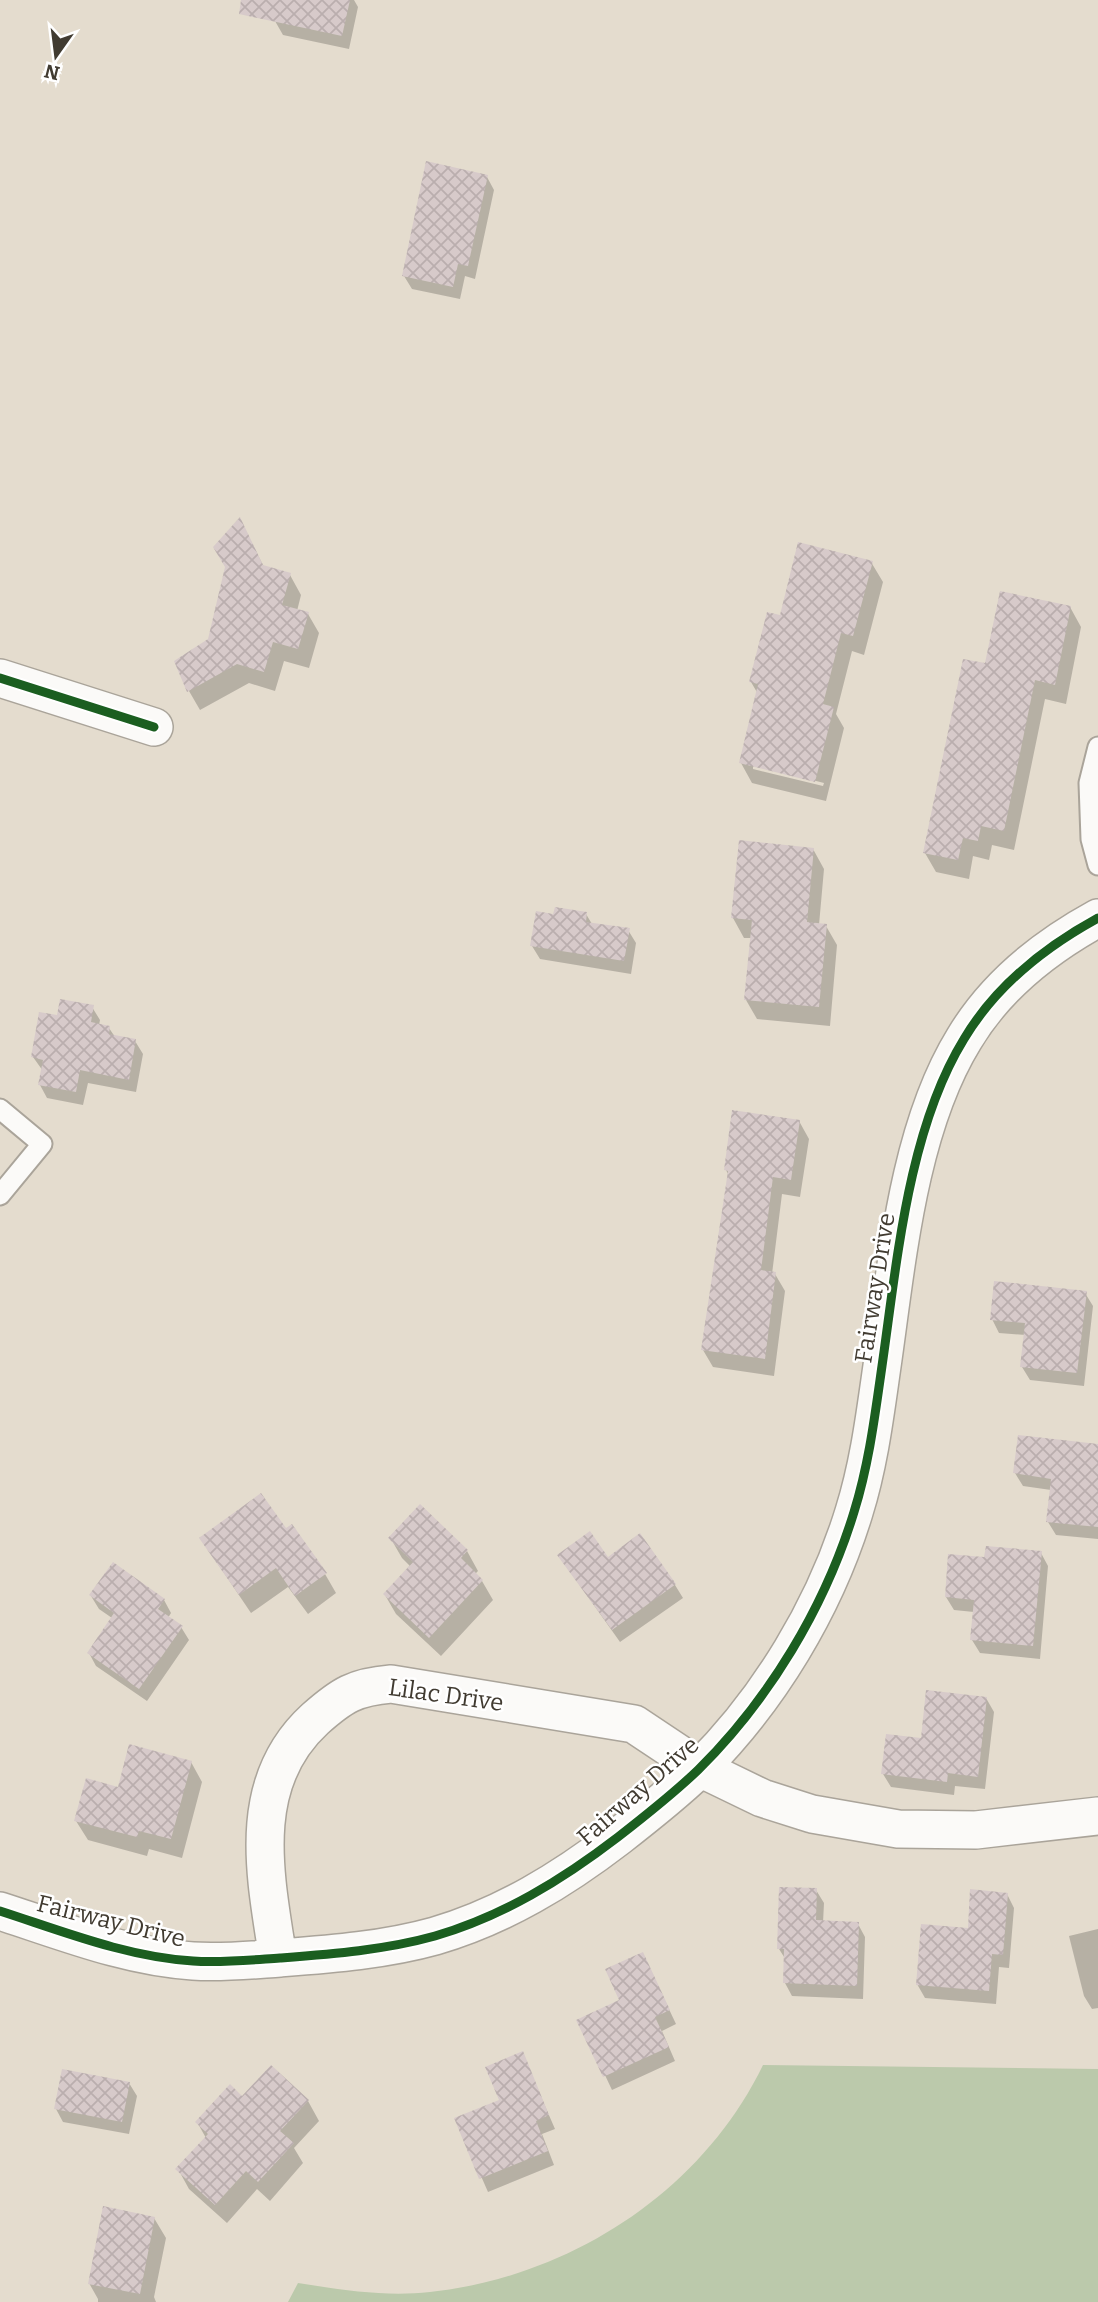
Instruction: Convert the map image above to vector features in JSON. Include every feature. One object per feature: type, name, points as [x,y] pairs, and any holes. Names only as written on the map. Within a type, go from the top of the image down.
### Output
[{"type":"street","points":[[0,678],[154,727]]},
{"type":"street","name":"Fairway Drive","points":[[0,1911],[146,1954],[191,1961],[331,1954],[397,1944],[436,1936],[512,1906],[576,1869],[631,1827],[699,1768],[752,1708],[797,1640],[819,1599],[855,1511],[872,1440],[912,1182],[925,1130],[949,1067],[964,1038],[1017,975],[1048,950],[1098,918]]},
{"type":"street","name":"Lilac Drive","points":[[278,1958],[267,1890],[265,1855],[267,1805],[273,1781],[289,1750],[311,1723],[346,1696],[365,1687],[391,1684],[634,1724],[699,1768],[762,1798],[812,1814],[898,1829],[976,1830],[1098,1816]]},
{"type":"lane","points":[[1098,747],[1089,783],[1091,839],[1098,865]]},
{"type":"lane","points":[[0,1109],[42,1144],[0,1195]]},
{"type":"green space","points":[[763,2065],[1098,2069],[1098,2302],[288,2302],[298,2283],[397,2294],[430,2292],[482,2283],[532,2268],[580,2247],[625,2221],[667,2189],[704,2152],[737,2111]]},
{"type":"building","points":[[241,0],[350,0],[342,36],[239,14]]},
{"type":"building","points":[[426,161],[488,175],[468,266],[458,264],[453,287],[402,276]]},
{"type":"building","points":[[240,517],[263,565],[291,573],[282,605],[309,612],[298,649],[273,642],[264,672],[237,664],[187,692],[174,661],[208,639],[225,567],[213,547]]},
{"type":"building","points":[[798,542],[873,561],[853,636],[841,633],[823,704],[834,707],[815,782],[739,763],[758,684],[749,682],[767,612],[780,615]]},
{"type":"building","points":[[1000,591],[1071,606],[1055,685],[1035,680],[1004,831],[981,826],[978,841],[963,838],[958,860],[923,853],[963,659],[985,663]]},
{"type":"building","points":[[739,840],[814,848],[807,922],[827,924],[819,1007],[744,1000],[752,920],[731,918]]},
{"type":"building","points":[[555,907],[587,912],[586,922],[630,928],[624,961],[530,946],[536,911],[553,914]]},
{"type":"building","points":[[60,999],[94,1005],[91,1022],[110,1026],[109,1034],[136,1039],[129,1080],[80,1070],[76,1092],[38,1085],[43,1060],[31,1057],[39,1012],[57,1015]]},
{"type":"building","points":[[732,1110],[800,1120],[791,1180],[773,1177],[761,1270],[776,1272],[765,1359],[701,1350],[728,1171],[724,1170]]},
{"type":"building","points":[[994,1281],[1087,1291],[1077,1373],[1020,1367],[1025,1323],[990,1320]]},
{"type":"building","points":[[1018,1435],[1098,1444],[1098,1527],[1046,1522],[1051,1479],[1013,1473]]},
{"type":"building","points":[[261,1493],[286,1528],[292,1524],[327,1573],[295,1596],[276,1568],[239,1595],[199,1538]]},
{"type":"building","points":[[420,1504],[468,1550],[461,1558],[483,1580],[429,1638],[383,1594],[413,1562],[388,1538]]},
{"type":"building","points":[[590,1531],[608,1557],[640,1533],[676,1584],[612,1630],[557,1555]]},
{"type":"building","points":[[986,1546],[1042,1551],[1033,1646],[970,1640],[974,1600],[945,1597],[948,1554],[984,1557]]},
{"type":"building","points":[[113,1562],[165,1599],[158,1609],[183,1626],[139,1689],[87,1653],[114,1613],[89,1595]]},
{"type":"building","points":[[926,1690],[987,1697],[978,1777],[948,1773],[947,1782],[881,1774],[886,1734],[921,1738]]},
{"type":"building","points":[[129,1744],[192,1761],[171,1839],[139,1831],[137,1837],[74,1821],[86,1778],[118,1787]]},
{"type":"building","points":[[779,1887],[817,1888],[816,1920],[859,1922],[857,1986],[783,1983],[784,1949],[777,1949]]},
{"type":"building","points":[[970,1889],[1008,1893],[1003,1955],[992,1954],[989,1991],[916,1985],[921,1924],[968,1928]]},
{"type":"building","points":[[643,1952],[670,2010],[655,2017],[669,2047],[603,2077],[576,2020],[619,2000],[605,1969]]},
{"type":"building","points":[[523,2051],[549,2115],[536,2121],[548,2151],[479,2179],[454,2118],[499,2100],[485,2067]]},
{"type":"building","points":[[271,2065],[309,2100],[280,2131],[294,2143],[258,2182],[246,2171],[215,2205],[175,2169],[208,2134],[195,2122],[230,2084],[242,2096]]},
{"type":"building","points":[[62,2069],[130,2082],[122,2122],[54,2109]]},
{"type":"building","points":[[103,2206],[155,2217],[140,2294],[88,2284]]},
{"type":"cycle path","points":[[0,678],[154,727]]},
{"type":"cycle path","points":[[0,1911],[119,1949],[168,1959],[236,1961],[358,1951],[397,1945],[460,1928],[531,1895],[597,1853],[649,1813],[698,1770],[724,1743],[771,1683],[811,1617],[842,1547],[868,1458],[900,1241],[917,1155],[945,1075],[976,1020],[1006,986],[1040,955],[1098,918]]}]
